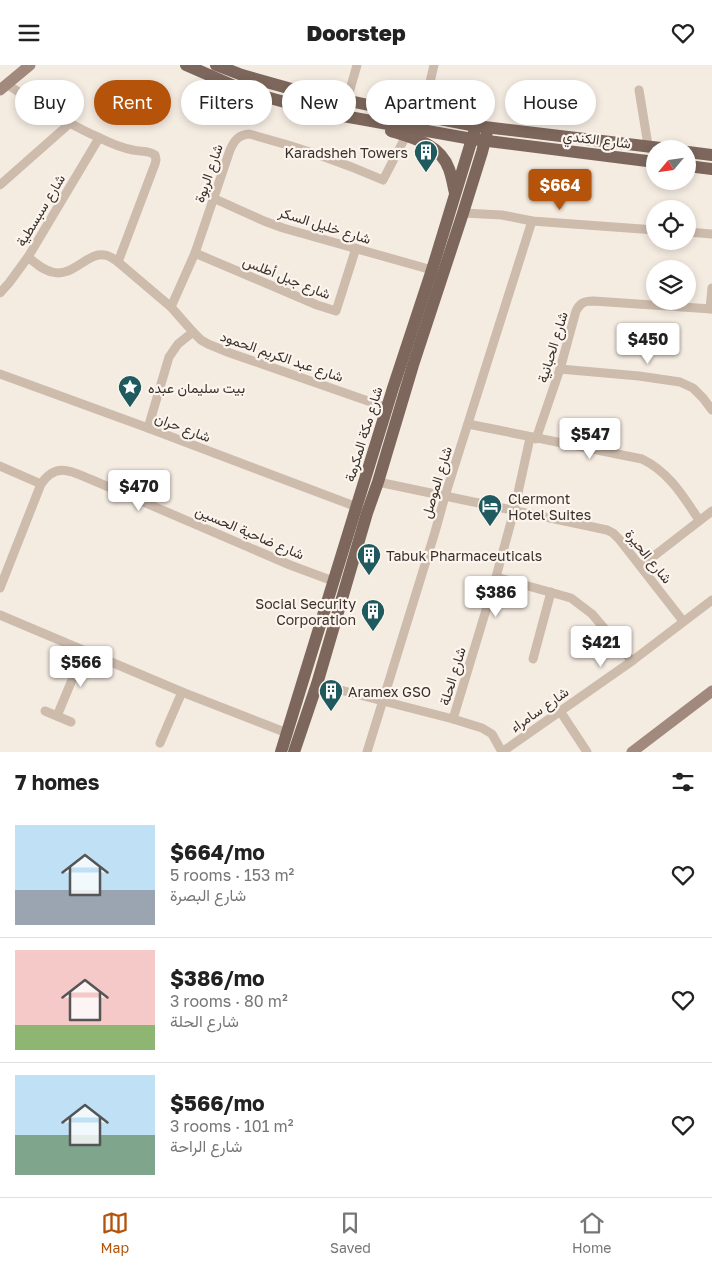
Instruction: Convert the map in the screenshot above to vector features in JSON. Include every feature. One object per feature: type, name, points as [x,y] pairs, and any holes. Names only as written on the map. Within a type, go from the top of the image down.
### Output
[{"type":"main road","name":"شارع الكندي","points":[[186,65],[248,92],[282,101]]},
{"type":"main road","name":"شارع الكندي","points":[[216,65],[260,80]]},
{"type":"main road","points":[[239,65],[255,73],[263,80]]},
{"type":"main road","name":"شارع الكندي","points":[[356,118],[478,140],[646,161]]},
{"type":"main road","points":[[356,119],[432,147],[442,156],[449,168],[455,193]]},
{"type":"main road","name":"شارع الكندي","points":[[471,125],[646,145]]},
{"type":"main road","name":"شارع مكة المكرمة","points":[[294,752],[317,684],[353,557],[463,213],[482,127]]},
{"type":"main road","name":"شارع مكة المكرمة","points":[[281,752],[455,193],[478,140]]},
{"type":"main road","points":[[696,152],[712,155]]},
{"type":"main road","points":[[696,167],[712,169]]},
{"type":"street","points":[[15,94],[3,87],[30,65]]},
{"type":"street","points":[[352,80],[356,65]]},
{"type":"street","points":[[430,80],[434,65]]},
{"type":"street","points":[[639,90],[647,140]]},
{"type":"street","points":[[0,185],[67,125]]},
{"type":"street","points":[[73,125],[99,138],[133,150],[153,153],[156,157],[118,262]]},
{"type":"street","name":"شارع الربوة","points":[[170,307],[195,253],[233,143],[238,137],[249,134],[290,145],[356,168],[383,180],[406,136]]},
{"type":"street","name":"شارع سبسطية","points":[[0,293],[28,257],[99,138]]},
{"type":"street","name":"شارع خليل السكر","points":[[213,198],[283,228],[432,270]]},
{"type":"street","points":[[463,213],[502,215],[532,221],[646,229]]},
{"type":"street","name":"شارع الموصل","points":[[367,752],[532,221]]},
{"type":"street","points":[[696,233],[712,234]]},
{"type":"street","name":"شارع جبل أطلس","points":[[195,253],[317,305],[336,311],[356,249]]},
{"type":"street","name":"شارع عبد الكريم الحمود","points":[[28,257],[44,269],[59,273],[68,271],[92,257],[104,255],[118,262],[170,307],[193,333],[208,344],[388,408]]},
{"type":"street","points":[[711,309],[712,287]]},
{"type":"street","name":"شارع الحبانية","points":[[533,438],[560,369],[579,305],[594,301],[711,309]]},
{"type":"street","points":[[148,429],[169,357],[178,344],[193,333]]},
{"type":"street","points":[[560,369],[639,376],[680,382],[693,388],[704,398],[712,410]]},
{"type":"street","name":"شارع حران","points":[[0,374],[356,507]]},
{"type":"street","points":[[468,424],[642,459],[654,465],[666,475],[699,520]]},
{"type":"street","name":"شارع الحلة","points":[[453,719],[496,577],[533,438]]},
{"type":"street","points":[[0,467],[41,484],[0,587]]},
{"type":"street","name":"شارع ضاحية الحسين","points":[[41,484],[56,471],[68,470],[290,565],[333,581]]},
{"type":"street","name":"شارع الحيرة","points":[[378,482],[607,530],[620,539],[683,621]]},
{"type":"street","points":[[641,565],[712,511]]},
{"type":"street","points":[[496,577],[572,598],[585,607],[601,623],[632,661]]},
{"type":"street","points":[[534,659],[551,592]]},
{"type":"street","name":"شارع سامراء","points":[[502,752],[632,661],[712,599]]},
{"type":"street","points":[[0,615],[182,692],[287,733]]},
{"type":"street","points":[[57,716],[84,651]]},
{"type":"street","points":[[317,684],[482,728],[488,731],[494,738],[502,752]]},
{"type":"street","points":[[637,750],[712,691]]},
{"type":"street","points":[[160,743],[182,692]]},
{"type":"street","points":[[45,711],[71,722]]},
{"type":"street","points":[[560,711],[587,752]]},
{"type":"place","name":"Karadsheh Towers","points":[[426,173]]},
{"type":"place","name":"بيت سليمان عبده","points":[[130,408]]},
{"type":"place","name":"Clermont Hotel Suites","points":[[490,527]]},
{"type":"place","name":"Tabuk Pharmaceuticals","points":[[369,576]]},
{"type":"place","name":"Social Security Corporation","points":[[373,632]]},
{"type":"place","name":"Aramex GSO","points":[[331,712]]}]
